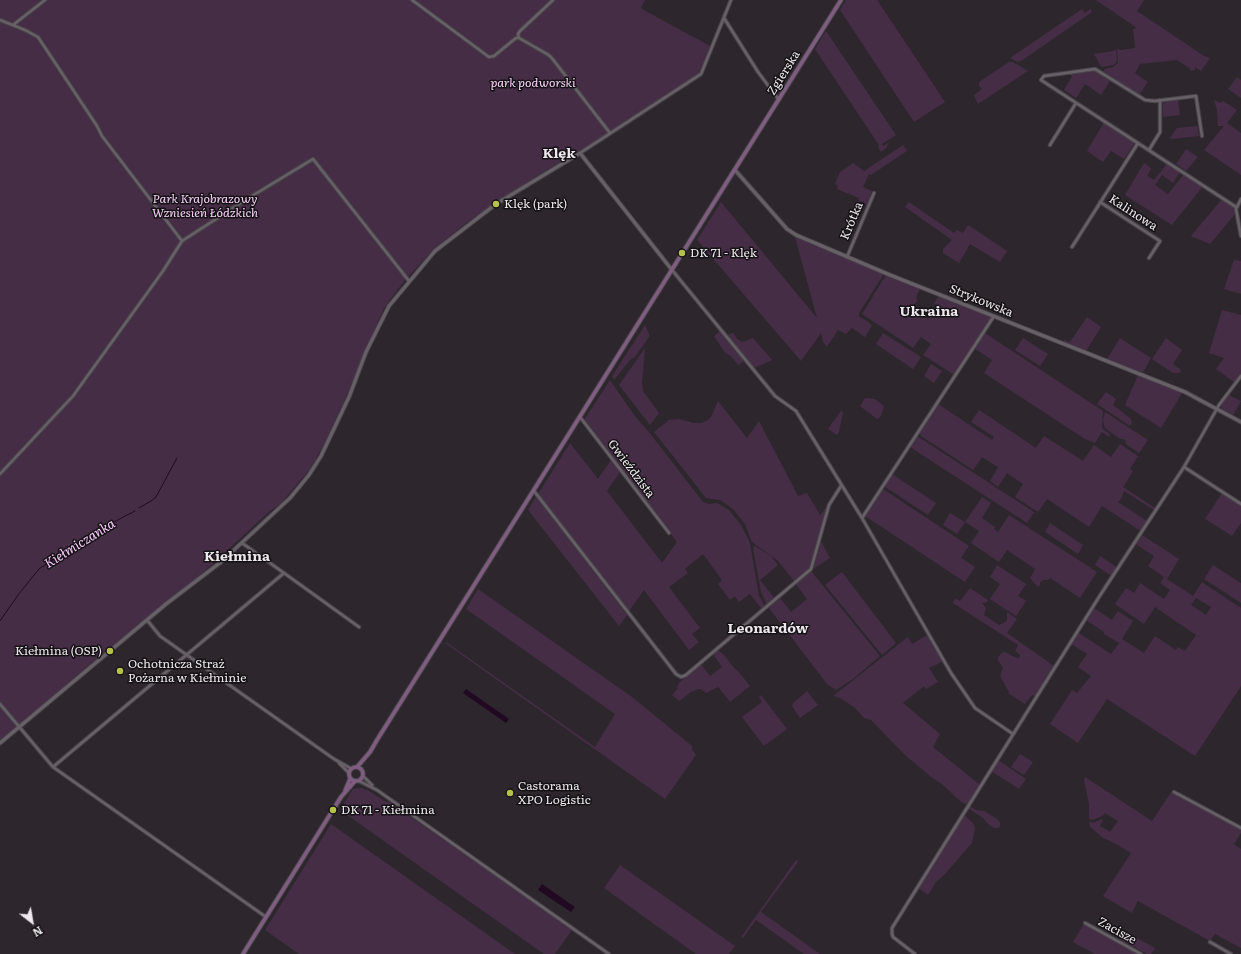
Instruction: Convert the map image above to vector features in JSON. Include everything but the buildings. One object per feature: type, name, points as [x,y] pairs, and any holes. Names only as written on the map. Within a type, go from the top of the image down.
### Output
[{"type":"main road","name":"Zgierska","points":[[370,752],[841,0]]},
{"type":"main road","points":[[243,954],[342,797],[350,779],[349,773],[352,769],[357,768],[370,752]]},
{"type":"main road","points":[[342,797],[363,776],[362,771],[370,752]]},
{"type":"main road","points":[[357,768],[362,771]]},
{"type":"main road","points":[[350,779],[357,781]]},
{"type":"street","points":[[13,25],[45,0]]},
{"type":"street","points":[[412,0],[489,57],[494,56],[516,38],[519,38]]},
{"type":"street","points":[[519,38],[518,34],[520,31],[553,0]]},
{"type":"street","points":[[0,743],[242,543],[290,498],[316,466],[343,412],[360,367],[384,315],[409,281],[435,251],[469,224],[505,199],[580,153],[701,74],[731,0]]},
{"type":"street","points":[[724,18],[758,72],[779,100]]},
{"type":"street","points":[[0,20],[38,37],[102,136],[182,241]]},
{"type":"street","points":[[519,38],[551,57],[610,133]]},
{"type":"street","points":[[1202,136],[1196,96],[1145,100],[1095,69],[1043,77],[1041,80],[1236,207]]},
{"type":"street","points":[[1149,150],[1160,132],[1160,100]]},
{"type":"street","points":[[1050,145],[1076,103]]},
{"type":"street","name":"Kalinowa","points":[[1072,247],[1138,143]]},
{"type":"street","points":[[580,153],[672,270],[775,396],[796,411],[862,518],[943,659],[975,708],[1013,734]]},
{"type":"street","points":[[0,474],[73,396],[163,271],[182,241],[247,199],[313,160],[409,281]]},
{"type":"street","name":"Strykowska","points":[[735,170],[790,231],[799,236],[847,257],[1185,392],[1241,422]]},
{"type":"street","name":"Krótka","points":[[847,257],[874,193]]},
{"type":"street","points":[[1241,199],[1236,207],[1241,236]]},
{"type":"street","name":"Kalinowa","points":[[1100,202],[1160,241],[1149,258]]},
{"type":"street","points":[[862,518],[995,316]]},
{"type":"street","points":[[915,954],[893,937],[892,928],[1099,597],[1184,467],[1217,409],[1240,380],[1241,376]]},
{"type":"street","name":"Gwieździsta","points":[[580,417],[669,533]]},
{"type":"street","points":[[1184,467],[1241,504]]},
{"type":"street","points":[[534,491],[676,674],[681,677],[686,675],[811,569],[830,505],[842,486]]},
{"type":"street","points":[[242,543],[360,627]]},
{"type":"street","points":[[53,767],[284,573]]},
{"type":"street","points":[[147,620],[160,636],[186,655],[334,759],[352,769]]},
{"type":"street","points":[[0,704],[53,767],[266,917]]},
{"type":"street","points":[[334,759],[349,773]]},
{"type":"street","points":[[363,776],[377,790],[609,954]]},
{"type":"street","points":[[357,781],[377,790]]},
{"type":"street","points":[[1174,792],[1241,828]]},
{"type":"street","name":"Zacisze","points":[[1085,923],[1141,954]]},
{"type":"street","points":[[1210,942],[1231,954]]},
{"type":"green space","name":"Park Krajobrazowy Wzniesień Łódzkich","points":[[0,0],[645,0],[641,7],[642,9],[710,46],[699,74],[610,132],[538,175],[497,202],[466,223],[434,249],[405,280],[384,308],[324,444],[310,469],[281,503],[270,511],[196,579],[153,612],[0,740]]},
{"type":"green space","points":[[846,0],[877,0],[945,102],[914,122],[840,10]]},
{"type":"green space","points":[[1096,0],[1144,0],[1137,11],[1204,56],[1210,58],[1201,71],[1195,67],[1195,70],[1191,71],[1177,60],[1140,64],[1135,73],[1148,82],[1139,95],[1103,72],[1105,69],[1113,67],[1118,63],[1117,49],[1121,50],[1135,48],[1133,29],[1137,28]]},
{"type":"green space","points":[[1082,9],[1085,13],[1090,9],[1092,12],[1021,61],[1017,62],[1010,58]]},
{"type":"green space","points":[[826,31],[896,135],[882,144],[884,146],[889,142],[886,148],[881,152],[878,147],[879,145],[815,49]]},
{"type":"green space","points":[[1116,49],[1116,63],[1101,67],[1094,54],[1113,51]]},
{"type":"green space","points":[[1009,62],[1013,62],[1028,71],[978,104],[974,95],[982,89],[979,86],[979,82]]},
{"type":"green space","points":[[1096,70],[1110,81],[1101,95],[1085,84],[1076,98],[1064,90],[1072,76],[1068,73]]},
{"type":"green space","points":[[1237,77],[1241,80],[1241,98],[1228,89]]},
{"type":"green space","points":[[1178,100],[1180,115],[1163,117],[1163,104],[1165,102]]},
{"type":"green space","points":[[1214,100],[1221,103],[1223,101],[1237,110],[1227,123],[1241,133],[1241,175],[1204,150],[1224,126],[1218,126],[1217,110]]},
{"type":"green space","points":[[1103,121],[1133,141],[1134,144],[1124,159],[1111,151],[1103,162],[1087,151],[1103,124]]},
{"type":"green space","points":[[1197,126],[1199,136],[1170,138],[1177,128]]},
{"type":"green space","points":[[903,145],[907,151],[871,175],[869,174],[863,187],[872,191],[868,205],[858,200],[859,198],[837,189],[838,186],[835,184],[840,172],[853,163],[864,171]]},
{"type":"green space","points":[[1186,149],[1198,157],[1186,171],[1176,164]]},
{"type":"green space","points":[[1144,163],[1151,168],[1147,176],[1154,180],[1167,163],[1180,172],[1173,183],[1162,175],[1155,185],[1168,194],[1184,174],[1203,186],[1172,225],[1125,195]]},
{"type":"green space","points":[[1222,199],[1233,207],[1235,214],[1210,244],[1191,236]]},
{"type":"green space","points":[[721,202],[817,318],[795,237],[884,274],[859,313],[859,316],[872,325],[865,337],[852,328],[846,334],[838,330],[827,347],[823,342],[821,333],[801,361],[697,240]]},
{"type":"green space","points":[[909,202],[954,233],[957,230],[963,233],[968,225],[1007,251],[1000,262],[970,244],[959,263],[943,253],[943,249],[952,240],[905,207]]},
{"type":"green space","points":[[1234,260],[1241,261],[1241,294],[1224,289]]},
{"type":"green space","points":[[886,275],[920,288],[916,298],[918,301],[912,310],[928,319],[937,305],[934,303],[939,295],[991,315],[992,318],[956,374],[953,374],[923,355],[931,344],[921,337],[913,348],[862,314]]},
{"type":"green space","points":[[1222,310],[1241,315],[1241,373],[1234,382],[1216,369],[1224,358],[1209,353]]},
{"type":"green space","points":[[1087,317],[1101,327],[1086,351],[1064,342],[1064,340],[1070,342]]},
{"type":"green space","points":[[645,325],[649,337],[635,357],[630,360],[614,380],[612,376]]},
{"type":"green space","points":[[720,331],[744,361],[738,365],[731,356],[725,353],[714,336]]},
{"type":"green space","points":[[733,333],[737,339],[742,342],[753,338],[772,360],[754,368],[727,335]]},
{"type":"green space","points":[[883,333],[921,357],[913,369],[876,344]]},
{"type":"green space","points":[[985,333],[1103,411],[1102,426],[1103,429],[1110,434],[1109,437],[1102,432],[1095,443],[1085,439],[984,373],[992,360],[975,349]]},
{"type":"green space","points":[[1023,338],[1048,354],[1040,366],[1015,350]]},
{"type":"green space","points":[[1120,338],[1151,358],[1143,373],[1107,359]]},
{"type":"green space","points":[[1166,338],[1182,350],[1173,364],[1181,370],[1180,373],[1173,373],[1152,359]]},
{"type":"green space","points":[[645,348],[642,383],[643,391],[659,413],[650,425],[619,385]]},
{"type":"green space","points":[[931,364],[942,371],[934,383],[924,376]]},
{"type":"green space","points":[[1138,375],[1182,393],[1161,428],[1125,405]]},
{"type":"green space","points":[[610,380],[634,415],[703,502],[709,504],[717,503],[729,510],[741,525],[750,543],[759,596],[765,607],[764,608],[761,608],[750,594],[739,602],[735,596],[730,600],[718,584],[722,580],[703,554],[685,569],[688,573],[669,587],[700,628],[692,634],[699,642],[689,650],[644,590],[629,611],[538,494],[570,443],[598,479],[611,460],[620,472],[607,491],[662,563],[677,542],[584,420]]},
{"type":"green space","points":[[1106,392],[1116,399],[1113,405],[1130,418],[1132,422],[1130,426],[1097,404]]},
{"type":"green space","points":[[1229,395],[1241,401],[1233,415],[1222,409],[1221,406]]},
{"type":"green space","points":[[865,398],[875,399],[884,406],[881,416],[877,419],[860,406]]},
{"type":"green space","points":[[718,401],[747,438],[759,421],[798,496],[807,493],[820,515],[825,509],[826,511],[810,568],[795,582],[777,560],[752,542],[745,524],[733,509],[720,500],[706,498],[654,432],[669,420],[679,419],[693,423],[702,423],[711,417]]},
{"type":"green space","points":[[938,404],[992,440],[994,437],[971,422],[979,410],[1036,448],[1044,436],[1083,461],[1094,445],[1111,457],[1120,444],[1138,456],[1130,469],[1133,471],[1123,487],[1155,508],[1154,510],[1124,491],[1118,502],[1147,521],[1141,531],[1102,506],[1089,527],[1047,499],[1038,512],[1015,497],[1023,484],[1007,473],[998,487],[990,481],[998,467],[982,457],[973,470],[921,436],[920,432]]},
{"type":"green space","points":[[841,411],[843,412],[837,435],[828,429]]},
{"type":"green space","points":[[1105,412],[1148,440],[1139,453],[1127,445],[1124,439],[1120,439],[1105,428],[1103,421]]},
{"type":"green space","points":[[917,436],[1034,512],[1027,523],[910,447]]},
{"type":"green space","points":[[892,474],[936,503],[928,515],[885,487]]},
{"type":"green space","points":[[883,489],[969,546],[961,558],[975,567],[965,582],[865,516]]},
{"type":"green space","points":[[1222,493],[1241,506],[1241,523],[1232,536],[1205,519]]},
{"type":"green space","points":[[536,497],[627,615],[619,626],[528,510]]},
{"type":"green space","points":[[982,497],[991,503],[982,518],[995,527],[994,529],[998,532],[1009,515],[1097,572],[1080,598],[1050,578],[1048,580],[1043,580],[1040,582],[1040,586],[1037,586],[1030,578],[1035,569],[1007,550],[999,562],[971,543],[979,531],[965,522]]},
{"type":"green space","points":[[950,513],[965,522],[957,534],[943,525]]},
{"type":"green space","points":[[1050,523],[1083,545],[1078,554],[1045,532]]},
{"type":"green space","points":[[1142,535],[1179,559],[1167,579],[1193,596],[1202,582],[1241,608],[1241,686],[1195,756],[1107,699],[1078,743],[1050,724],[1072,690],[1077,693],[1091,676],[1078,667],[1087,654],[1071,644],[1079,633],[1111,654],[1119,643],[1087,621],[1094,608],[1112,620],[1118,611],[1133,621],[1122,639],[1144,653],[1155,636],[1176,650],[1178,647],[1185,651],[1196,635],[1155,607],[1144,624],[1115,604],[1126,588],[1134,593],[1140,583],[1164,599],[1170,590],[1160,583],[1164,577],[1148,566],[1154,556],[1136,544]],"holes":[[[1196,598],[1211,607],[1206,615],[1191,605]]]},
{"type":"green space","points":[[821,541],[830,558],[813,569],[815,564]]},
{"type":"green space","points":[[755,546],[771,556],[778,565],[760,580],[775,599],[767,605],[761,592],[753,548]]},
{"type":"green space","points":[[1100,556],[1117,568],[1113,574],[1110,575],[1095,565]]},
{"type":"green space","points":[[997,565],[1026,584],[1018,596],[1026,601],[1016,616],[990,599],[1000,584],[990,577]]},
{"type":"green space","points":[[1213,565],[1241,583],[1241,603],[1204,579]]},
{"type":"green space","points":[[811,571],[880,656],[853,679],[836,690],[827,684],[769,608],[780,598],[791,612],[807,599],[796,584]]},
{"type":"green space","points":[[842,572],[896,643],[882,655],[826,586],[826,584]]},
{"type":"green space","points":[[970,588],[988,600],[987,602],[982,603],[986,608],[984,615],[999,625],[1007,621],[1007,612],[1017,619],[1007,633],[1054,666],[1036,696],[1032,695],[1025,704],[1008,693],[1009,692],[1000,676],[1003,668],[998,660],[998,657],[1003,652],[1017,658],[1020,657],[1020,655],[1015,651],[1018,645],[953,603],[955,598],[960,601]]},
{"type":"green space","points":[[478,589],[632,697],[692,746],[692,750],[696,755],[665,799],[445,643],[446,642],[595,747],[615,714],[466,609]]},
{"type":"green space","points":[[927,635],[943,661],[929,668],[938,682],[926,689],[924,686],[903,703],[940,734],[933,747],[980,785],[967,805],[960,801],[943,785],[905,755],[871,720],[864,718],[854,707],[840,698],[833,696],[908,637],[912,644]]},
{"type":"green space","points":[[718,650],[750,686],[730,702],[718,687],[706,693],[701,689],[698,689],[691,692],[679,701],[672,695],[678,688],[677,687],[680,682],[701,664],[710,676],[722,667],[713,654]]},
{"type":"green space","points":[[807,691],[818,705],[800,718],[792,706],[793,703]]},
{"type":"green space","points":[[761,695],[787,729],[764,746],[742,717],[762,702],[759,697]]},
{"type":"green space","points":[[1020,754],[1033,762],[1024,775],[1011,767]]},
{"type":"green space","points":[[998,760],[1026,779],[1019,789],[991,771]]},
{"type":"green space","points":[[1085,777],[1152,821],[1172,791],[1241,830],[1241,833],[1234,844],[1241,849],[1241,948],[1215,934],[1210,941],[1138,901],[1132,913],[1103,896],[1131,853],[1103,838],[1090,827],[1089,821],[1093,823],[1102,819],[1103,820],[1100,826],[1110,832],[1118,821],[1105,813],[1104,815],[1095,819],[1091,820],[1089,818],[1089,804],[1084,780]]},
{"type":"green space","points":[[361,788],[369,791],[386,802],[389,802],[571,928],[571,931],[555,954],[544,954],[340,810],[353,789]]},
{"type":"green space","points":[[970,806],[976,810],[984,811],[997,819],[1000,822],[1000,827],[994,828],[988,824],[983,818],[968,808]]},
{"type":"green space","points":[[964,815],[973,823],[975,828],[972,843],[936,882],[928,895],[918,888]]},
{"type":"green space","points":[[331,824],[515,954],[299,954],[265,930]]},
{"type":"green space","points":[[796,860],[798,862],[761,912],[820,954],[804,954],[756,920],[743,938],[741,937]]},
{"type":"green space","points":[[620,865],[735,946],[729,954],[696,954],[604,888]]},
{"type":"green space","points":[[1084,924],[1136,953],[1095,954],[1073,942]]},
{"type":"green space","points":[[1125,932],[1155,948],[1151,954],[1147,954],[1121,940]]},
{"type":"shaded area","points":[[466,689],[509,719],[506,723],[463,693]]},
{"type":"shaded area","points":[[542,884],[575,907],[571,912],[538,890]]},
{"type":"waterway","name":"Kiełmiczanka","points":[[139,508],[156,497],[177,458]]},
{"type":"waterway","name":"Kiełmiczanka","points":[[0,621],[18,595],[39,569],[89,535],[135,511]]},
{"type":"place","name":"Klęk (park)","points":[[496,204]]},
{"type":"place","name":"DK 71 - Klęk","points":[[682,253]]},
{"type":"place","name":"Kiełmina (OSP)","points":[[110,651]]},
{"type":"place","name":"Ochotnicza Straż Pożarna w Kiełminie","points":[[120,671]]},
{"type":"place","name":"Castorama XPO Logistic","points":[[510,793]]},
{"type":"place","name":"DK 71 - Kiełmina","points":[[333,810]]},
{"type":"district","name":"Klęk","points":[[559,154]]},
{"type":"district","name":"Ukraina","points":[[929,312]]},
{"type":"district","name":"Kiełmina","points":[[237,557]]},
{"type":"district","name":"Leonardów","points":[[768,629]]},
{"type":"park label","name":"park podworski","points":[[533,83]]}]
